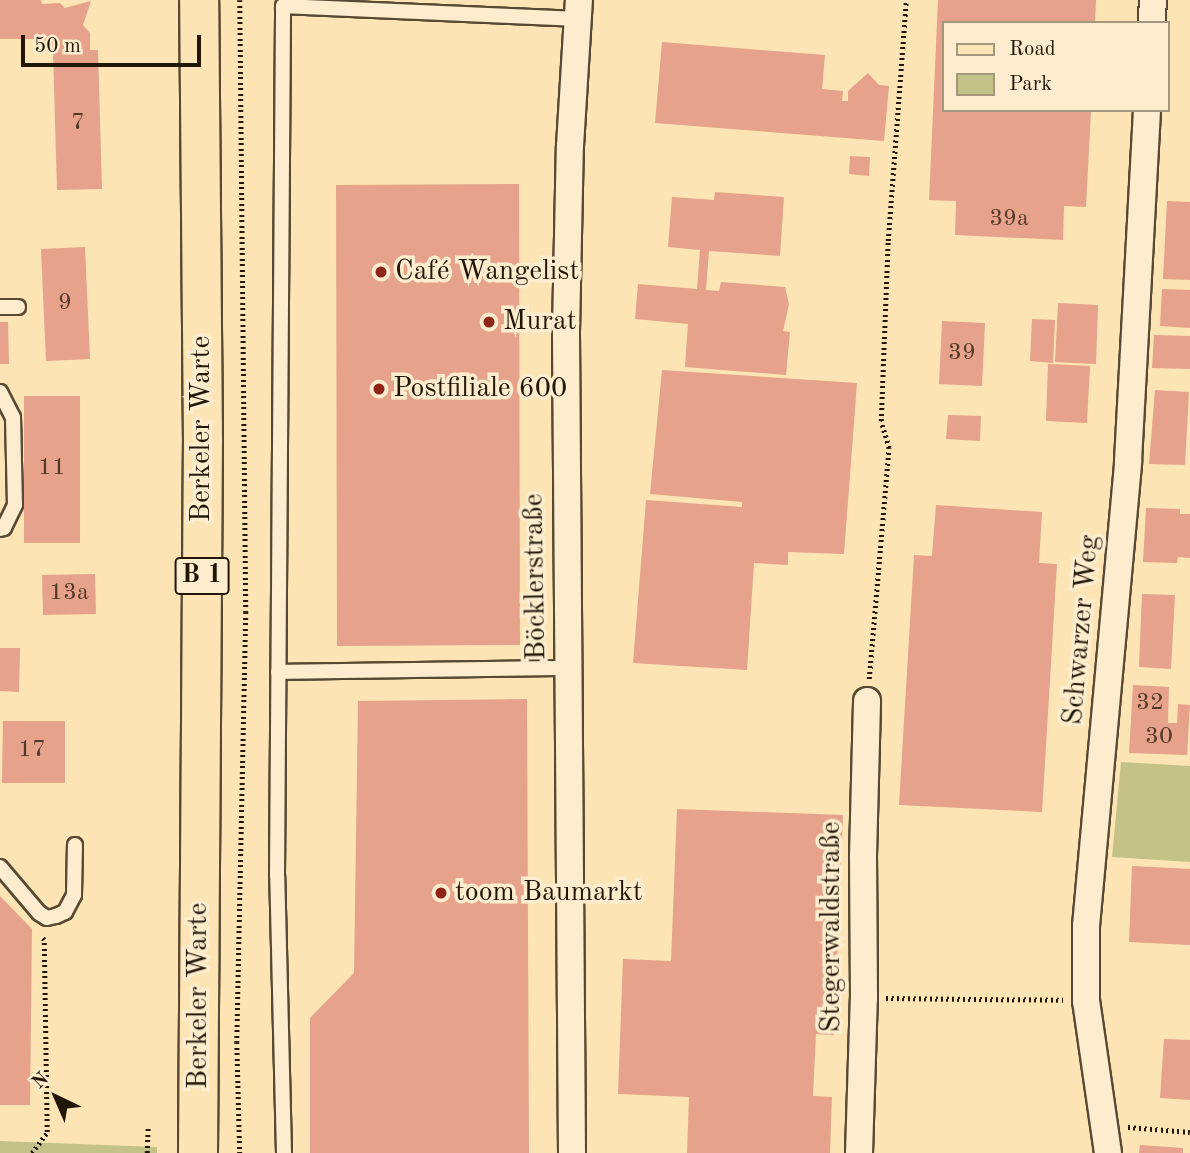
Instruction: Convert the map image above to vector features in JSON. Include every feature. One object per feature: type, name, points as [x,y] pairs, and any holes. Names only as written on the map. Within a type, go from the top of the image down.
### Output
[{"type":"main road","name":"Berkeler Warte","points":[[198,1153],[204,441],[199,0]]},
{"type":"street","points":[[1152,21],[1153,0]]},
{"type":"street","name":"Böcklerstraße","points":[[572,1153],[566,331],[578,10]]},
{"type":"street","name":"Schwarzer Weg","points":[[1108,1153],[1086,1001],[1086,926],[1128,461],[1147,112]]},
{"type":"street","name":"Stegerwaldstraße","points":[[859,1153],[864,998],[863,856],[867,701]]},
{"type":"lane","points":[[284,1153],[277,876],[283,6],[578,10]]},
{"type":"lane","points":[[0,307],[19,307]]},
{"type":"lane","points":[[0,392],[13,417],[15,505],[4,528],[0,529]]},
{"type":"lane","points":[[278,672],[569,668]]},
{"type":"lane","points":[[0,867],[33,906],[47,918],[65,912],[74,895],[75,845]]},
{"type":"path","points":[[240,0],[246,612],[237,1042],[240,1153]]},
{"type":"path","points":[[867,701],[889,448],[880,421],[888,241],[906,0]]},
{"type":"path","points":[[32,1153],[47,1132],[44,940],[33,925],[33,906]]},
{"type":"path","points":[[864,998],[1086,1001]]},
{"type":"path","points":[[1104,1125],[1190,1132]]},
{"type":"path","points":[[147,1153],[148,1127]]},
{"type":"green space","points":[[1121,762],[1190,766],[1190,862],[1112,857]]},
{"type":"green space","points":[[0,1141],[157,1147],[157,1153],[0,1153]]},
{"type":"building","points":[[0,0],[41,0],[42,4],[60,3],[65,8],[91,1],[83,25],[90,33],[90,50],[98,50],[102,189],[57,190],[53,52],[40,39],[0,39]]},
{"type":"building","points":[[938,0],[1096,0],[1095,21],[942,21],[942,112],[1091,112],[1086,207],[1064,206],[1063,240],[955,235],[956,201],[929,200]]},
{"type":"building","points":[[662,42],[825,55],[822,89],[843,91],[842,101],[848,101],[848,91],[868,73],[879,85],[889,86],[884,141],[655,123]]},
{"type":"building","points":[[850,156],[870,157],[869,176],[849,174]]},
{"type":"building","points":[[519,184],[520,645],[337,646],[336,185]]},
{"type":"building","points":[[715,192],[784,197],[780,256],[709,251],[706,290],[719,291],[721,282],[785,287],[789,304],[783,331],[790,332],[786,375],[685,367],[688,324],[635,319],[638,284],[697,289],[700,250],[668,247],[672,197],[714,200]]},
{"type":"building","points":[[1167,201],[1190,202],[1190,280],[1163,279]]},
{"type":"building","points":[[85,247],[90,359],[46,361],[41,249]]},
{"type":"building","points":[[1162,289],[1190,290],[1190,328],[1160,326]]},
{"type":"building","points":[[1058,303],[1098,305],[1096,364],[1055,362]]},
{"type":"building","points":[[1032,319],[1055,320],[1053,363],[1030,361]]},
{"type":"building","points":[[942,321],[985,323],[982,386],[939,384]]},
{"type":"building","points":[[0,322],[8,322],[9,364],[0,364]]},
{"type":"building","points":[[1154,335],[1190,336],[1190,369],[1152,368]]},
{"type":"building","points":[[1048,364],[1090,366],[1087,423],[1046,421]]},
{"type":"building","points":[[662,370],[857,383],[844,554],[788,552],[788,565],[754,563],[747,670],[633,663],[646,500],[742,507],[742,502],[650,494]]},
{"type":"building","points":[[1155,390],[1189,392],[1185,465],[1149,464]]},
{"type":"building","points":[[24,396],[80,396],[80,543],[24,543]]},
{"type":"building","points":[[948,415],[981,416],[980,441],[946,439]]},
{"type":"building","points":[[936,505],[1042,512],[1039,563],[1057,564],[1042,812],[899,805],[914,555],[932,556]]},
{"type":"building","points":[[1146,508],[1180,509],[1180,514],[1190,514],[1190,558],[1178,557],[1177,563],[1143,562]]},
{"type":"building","points":[[95,574],[96,614],[43,615],[42,575]]},
{"type":"building","points":[[1142,594],[1175,595],[1171,669],[1139,667]]},
{"type":"building","points":[[0,648],[20,648],[19,692],[0,691]]},
{"type":"building","points":[[1133,685],[1169,687],[1168,723],[1177,723],[1178,704],[1190,705],[1187,755],[1129,753]]},
{"type":"building","name":"toom Baumarkt","points":[[527,699],[529,1153],[310,1153],[310,1018],[354,973],[358,701]]},
{"type":"building","points":[[3,721],[65,721],[65,783],[2,783]]},
{"type":"building","points":[[677,809],[843,815],[834,1035],[816,1034],[813,1096],[832,1097],[830,1153],[687,1153],[689,1097],[618,1094],[623,959],[671,961]]},
{"type":"building","points":[[1132,866],[1190,869],[1190,945],[1129,942]]},
{"type":"building","points":[[0,896],[32,929],[30,1105],[0,1105]]},
{"type":"building","points":[[1164,1039],[1190,1040],[1190,1100],[1160,1098]]},
{"type":"building","points":[[1140,1145],[1183,1148],[1183,1153],[1139,1153]]},
{"type":"place","name":"Café Wangelist","points":[[381,272]]},
{"type":"place","name":"Murat","points":[[489,322]]},
{"type":"place","name":"Postfiliale 600","points":[[379,389]]},
{"type":"place","name":"toom Baumarkt","points":[[441,893]]}]
